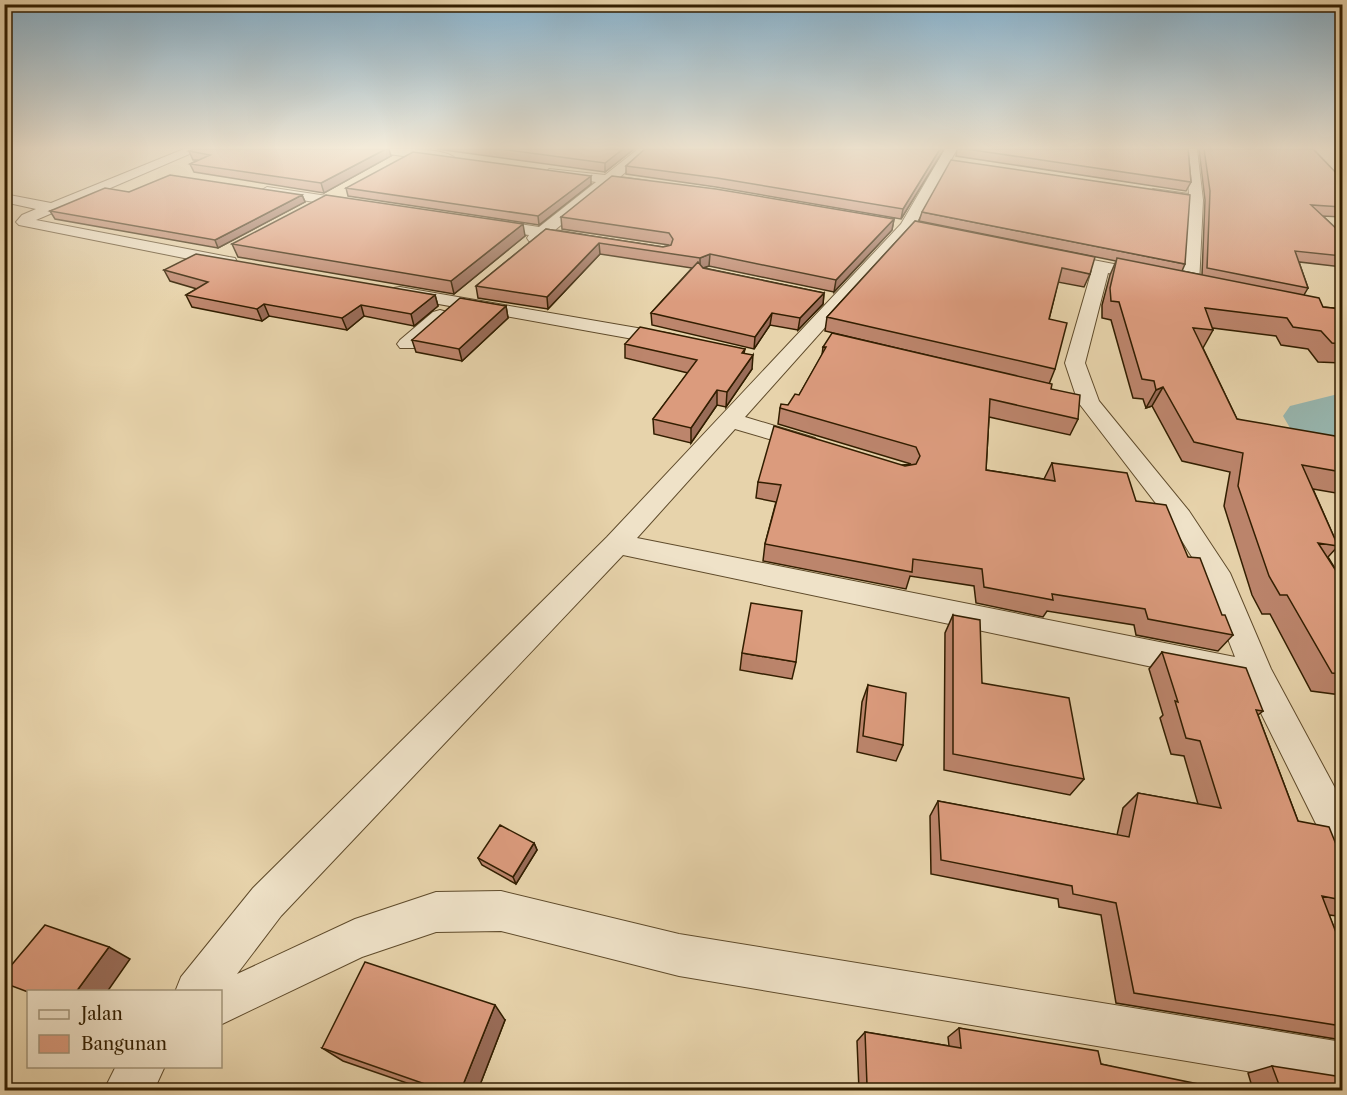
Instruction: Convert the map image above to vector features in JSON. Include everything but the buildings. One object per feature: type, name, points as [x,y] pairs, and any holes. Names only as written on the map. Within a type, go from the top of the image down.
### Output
[{"type":"street","points":[[14,200],[54,208]]},
{"type":"street","points":[[73,200],[27,218],[24,222],[249,266]]},
{"type":"street","points":[[305,211],[325,200]]},
{"type":"street","points":[[326,200],[371,207]]},
{"type":"street","points":[[525,246],[582,200]]},
{"type":"street","points":[[198,990],[267,902],[617,544],[730,420],[771,361],[820,338],[829,297],[907,227],[923,200]]},
{"type":"street","points":[[1044,255],[1196,286],[1196,200]]},
{"type":"street","points":[[474,222],[597,241]]},
{"type":"street","points":[[214,260],[234,249]]},
{"type":"street","points":[[1101,267],[1075,363],[1079,400],[1198,542],[1216,573],[1257,673],[1342,837]]},
{"type":"street","points":[[377,288],[694,344]]},
{"type":"street","points":[[407,344],[475,288]]},
{"type":"street","points":[[730,420],[833,451]]},
{"type":"street","points":[[617,544],[1214,667],[1257,673]]},
{"type":"street","points":[[222,1003],[356,939],[426,915],[436,912],[501,911],[679,955],[1342,1065]]},
{"type":"street","points":[[127,1090],[142,1068]]},
{"type":"waterway","points":[[1342,407],[1307,416],[1342,474]]}]
